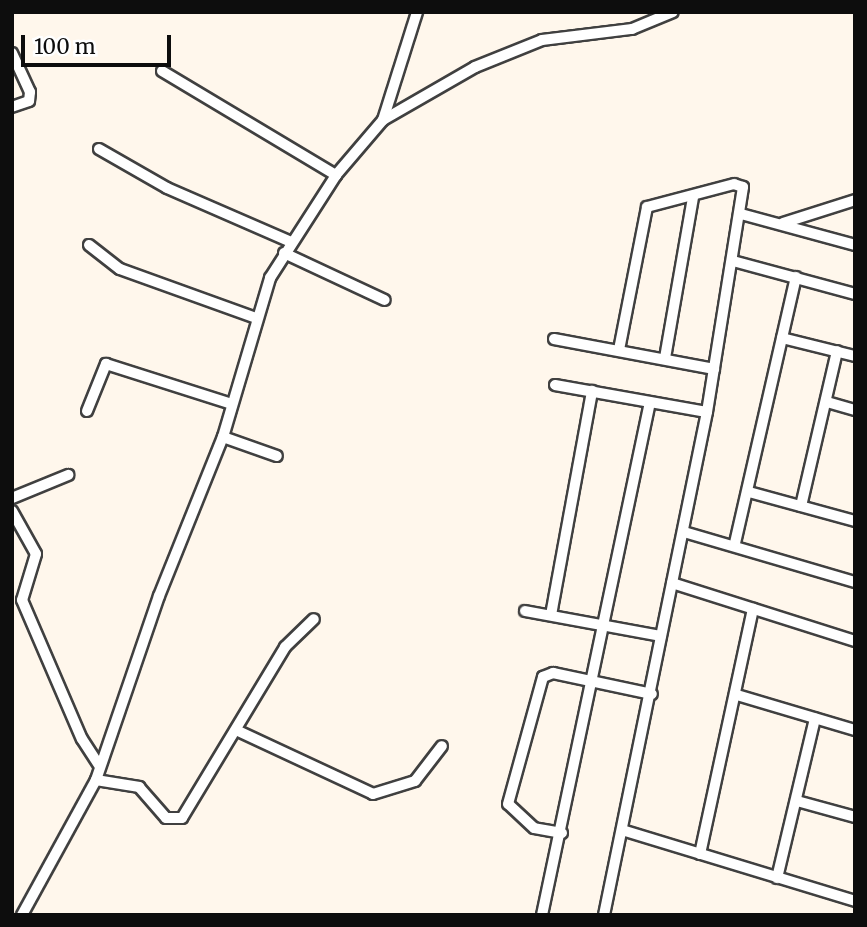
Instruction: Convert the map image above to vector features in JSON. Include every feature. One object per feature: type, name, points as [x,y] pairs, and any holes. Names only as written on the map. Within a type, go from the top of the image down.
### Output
[{"type":"street","points":[[383,120],[417,12]]},
{"type":"street","points":[[22,915],[96,780],[99,765],[223,437],[256,318],[284,253],[336,175],[383,120],[475,67],[521,48],[632,29],[673,12]]},
{"type":"street","points":[[12,53],[30,97],[12,107]]},
{"type":"street","points":[[162,71],[336,175]]},
{"type":"street","points":[[99,149],[167,188],[291,242]]},
{"type":"street","points":[[608,913],[622,830],[652,694],[661,636],[715,369],[745,191],[739,184],[647,207],[619,350]]},
{"type":"street","points":[[665,358],[693,197]]},
{"type":"street","points":[[783,223],[855,200]]},
{"type":"street","points":[[741,214],[783,223],[855,245]]},
{"type":"street","points":[[89,245],[120,269],[256,318]]},
{"type":"street","points":[[284,253],[385,300]]},
{"type":"street","points":[[733,261],[855,294]]},
{"type":"street","points":[[735,543],[749,492],[796,277]]},
{"type":"street","points":[[782,338],[855,356]]},
{"type":"street","points":[[554,339],[715,369]]},
{"type":"street","points":[[801,506],[837,351]]},
{"type":"street","points":[[87,411],[106,364],[232,404]]},
{"type":"street","points":[[555,385],[707,412]]},
{"type":"street","points":[[551,615],[592,391]]},
{"type":"street","points":[[827,401],[855,410]]},
{"type":"street","points":[[542,915],[595,682],[603,625],[650,402]]},
{"type":"street","points":[[223,437],[276,456]]},
{"type":"street","points":[[12,498],[68,475]]},
{"type":"street","points":[[749,492],[855,521]]},
{"type":"street","points":[[12,511],[36,554],[22,600],[82,739],[99,765]]},
{"type":"street","points":[[684,532],[735,543],[855,582]]},
{"type":"street","points":[[672,583],[855,641]]},
{"type":"street","points":[[700,854],[737,695],[753,610]]},
{"type":"street","points":[[525,611],[661,636]]},
{"type":"street","points":[[96,780],[139,787],[160,814],[178,820],[289,642],[314,619]]},
{"type":"street","points":[[562,832],[529,825],[510,808],[508,799],[543,677],[553,673],[652,694]]},
{"type":"street","points":[[737,695],[855,730]]},
{"type":"street","points":[[777,878],[815,718]]},
{"type":"street","points":[[236,730],[373,794],[415,781],[442,746]]},
{"type":"street","points":[[797,802],[855,817]]},
{"type":"street","points":[[622,830],[855,901]]}]
